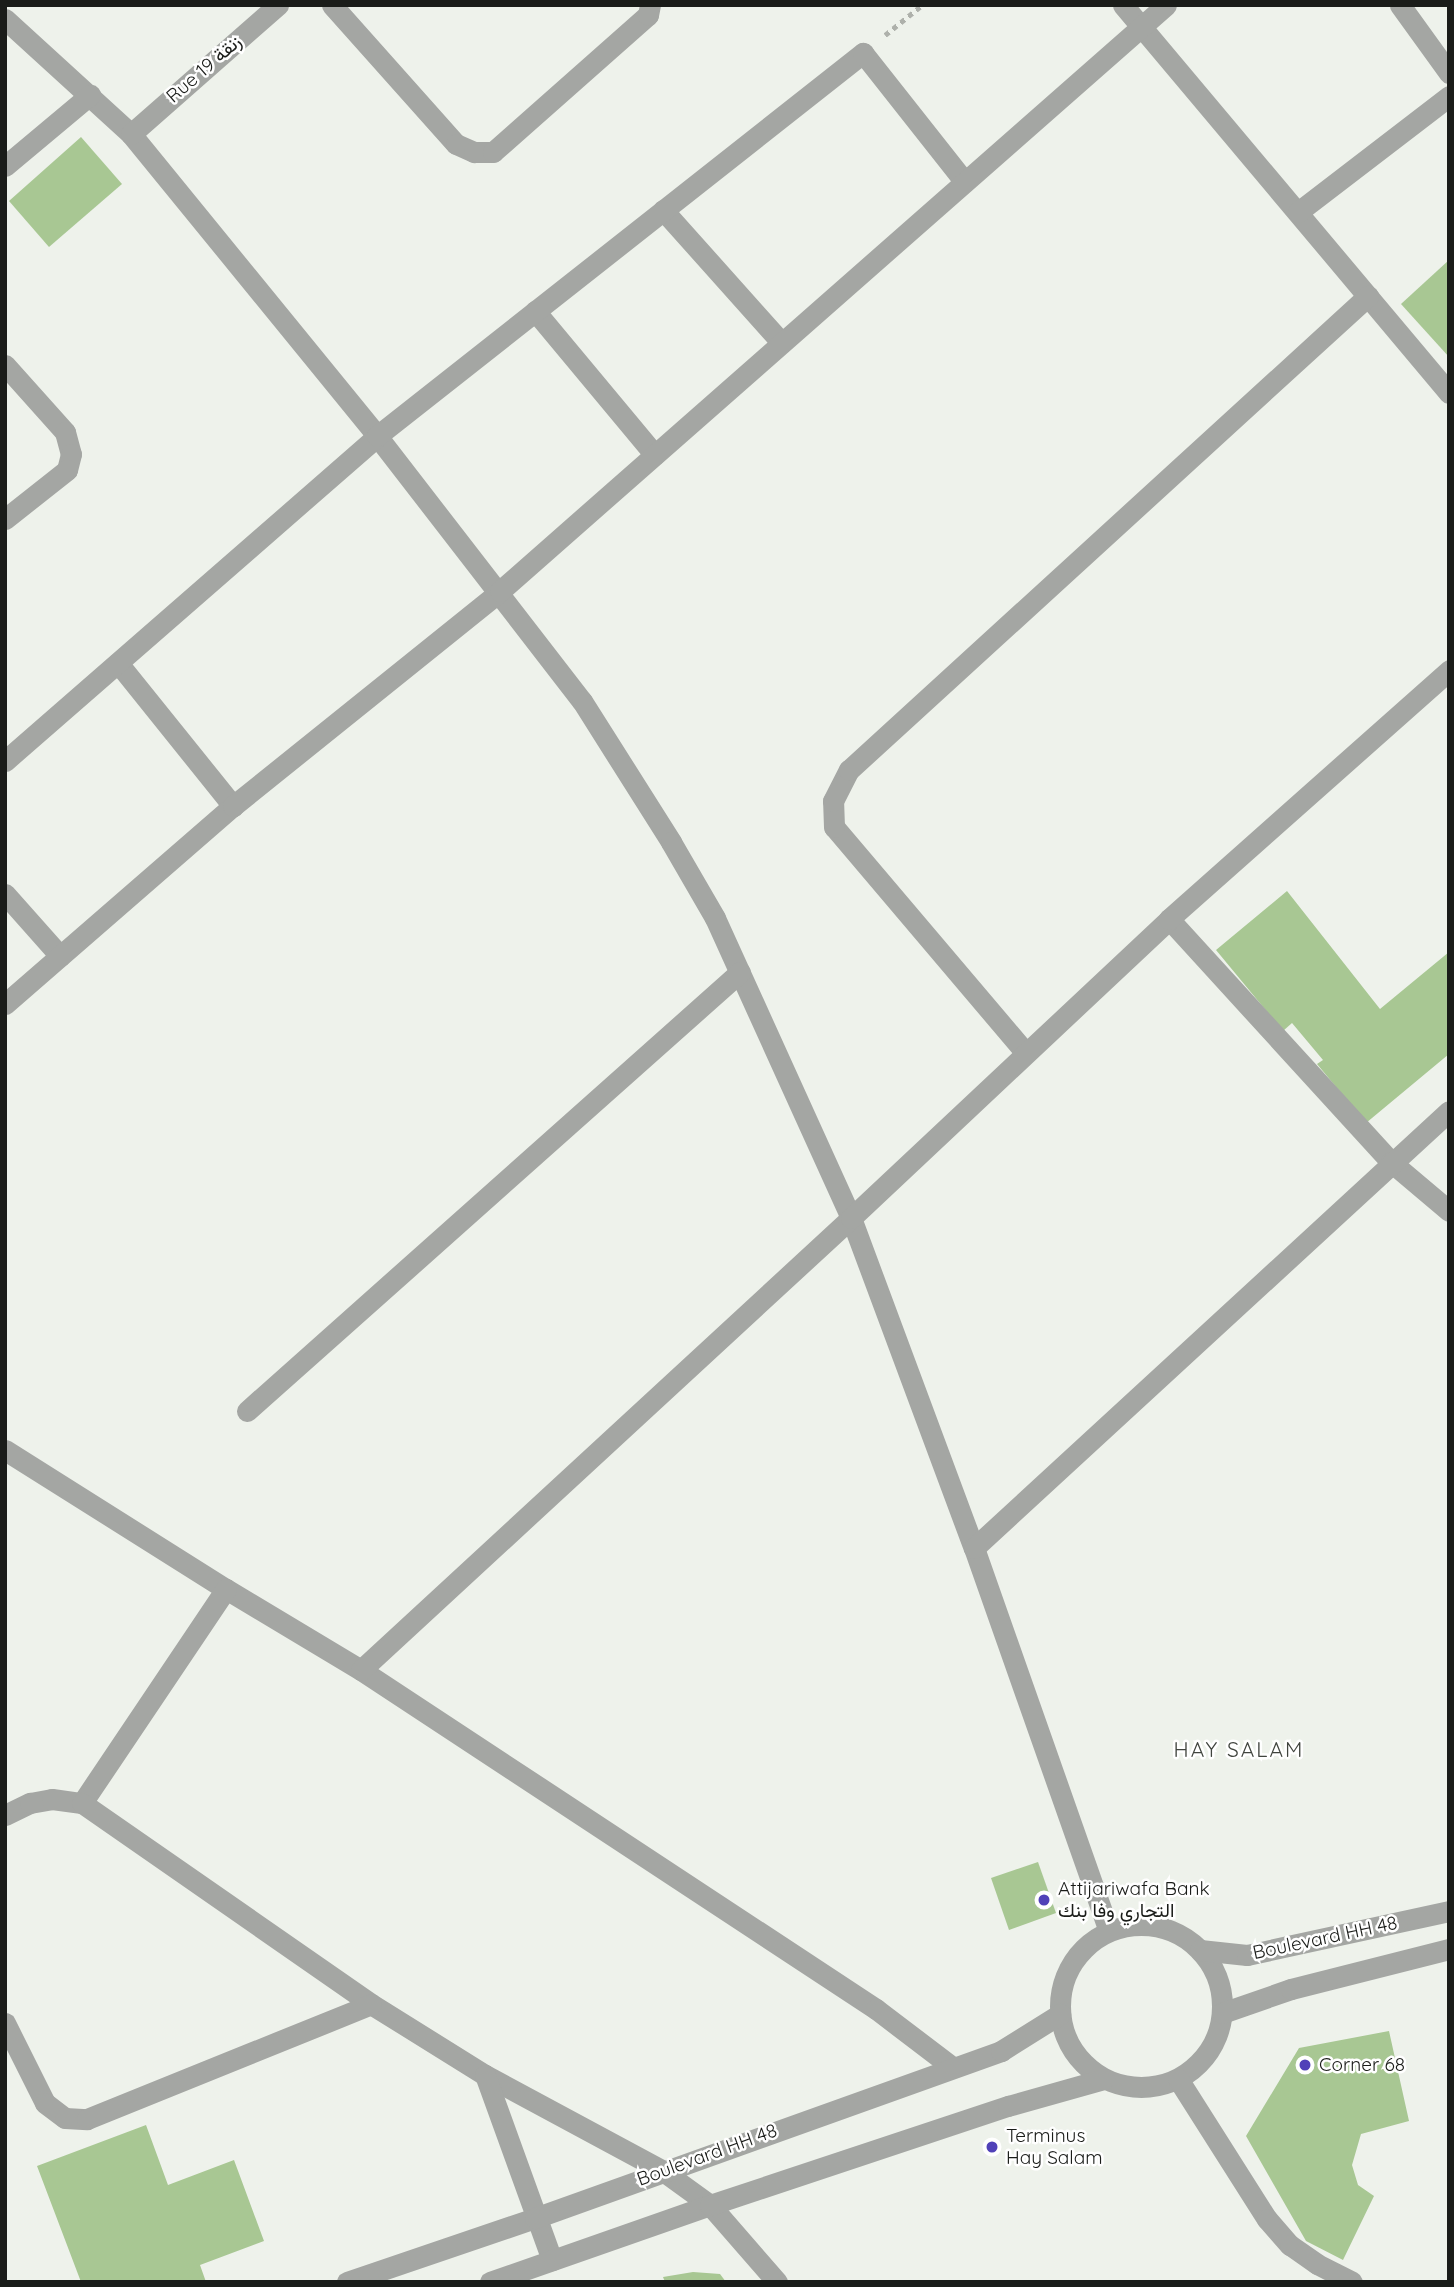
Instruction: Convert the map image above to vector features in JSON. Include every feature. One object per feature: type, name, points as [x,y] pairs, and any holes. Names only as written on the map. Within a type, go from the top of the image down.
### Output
[{"type":"street","name":"Rue 19 زنقة","points":[[131,134],[278,5]]},
{"type":"street","points":[[332,5],[456,144],[474,152],[493,152],[648,15],[650,5]]},
{"type":"street","points":[[1123,5],[1449,393]]},
{"type":"street","points":[[5,1004],[233,806],[500,591],[1166,5]]},
{"type":"street","points":[[1400,5],[1449,73]]},
{"type":"street","points":[[5,19],[131,134],[500,591],[582,701],[671,842],[715,918],[851,1218],[974,1548],[1109,1931]]},
{"type":"street","points":[[5,761],[377,436],[863,53],[965,182]]},
{"type":"street","points":[[5,166],[90,95]]},
{"type":"street","points":[[1298,212],[1449,96]]},
{"type":"street","points":[[663,210],[782,342]]},
{"type":"street","points":[[1025,1052],[834,827],[833,801],[849,770],[1368,296]]},
{"type":"street","points":[[535,312],[655,455]]},
{"type":"street","points":[[5,365],[65,432],[71,454],[67,470],[5,519]]},
{"type":"street","points":[[118,663],[233,806]]},
{"type":"street","points":[[361,1670],[851,1218],[1169,919],[1449,670]]},
{"type":"street","points":[[5,894],[60,956]]},
{"type":"street","points":[[1169,919],[1391,1162],[1449,1212]]},
{"type":"street","points":[[247,1411],[740,972]]},
{"type":"street","points":[[974,1548],[1449,1111]]},
{"type":"street","points":[[5,1450],[361,1670],[876,2010],[952,2067]]},
{"type":"street","points":[[82,1804],[226,1589]]},
{"type":"street","points":[[5,1815],[30,1803],[52,1798],[82,1804],[371,2004],[485,2075],[663,2171],[710,2205],[777,2282]]},
{"type":"street","name":"Boulevard HH 48","points":[[1200,1950],[1247,1955],[1449,1912]]},
{"type":"street","points":[[1133,1924],[1157,1926],[1181,1935],[1200,1950],[1218,1979],[1222,2013],[1208,2052],[1195,2067],[1178,2079],[1153,2087],[1128,2087],[1104,2079],[1073,2052],[1060,2014],[1061,1988],[1070,1964],[1087,1944],[1109,1931],[1133,1924]]},
{"type":"street","name":"Boulevard HH 48","points":[[1222,2013],[1303,1986],[1449,1949]]},
{"type":"street","points":[[5,2023],[45,2103],[65,2118],[87,2119],[371,2004]]},
{"type":"street","name":"Boulevard HH 48","points":[[347,2282],[535,2218],[1001,2051],[1060,2014]]},
{"type":"street","points":[[485,2075],[552,2260]]},
{"type":"street","points":[[490,2282],[710,2205],[1009,2106],[1104,2079]]},
{"type":"street","points":[[1178,2079],[1266,2219],[1290,2245],[1317,2264],[1352,2282]]},
{"type":"path","points":[[863,53],[922,5]]},
{"type":"building","points":[[81,137],[122,184],[49,247],[9,201]]},
{"type":"building","points":[[1449,260],[1449,357],[1401,304]]},
{"type":"building","points":[[1287,891],[1380,1009],[1449,952],[1449,1054],[1366,1123],[1317,1064],[1323,1060],[1292,1023],[1283,1031],[1216,950]]},
{"type":"building","points":[[1038,1862],[1056,1913],[1009,1930],[991,1878]]},
{"type":"building","points":[[1389,2031],[1409,2121],[1361,2134],[1352,2165],[1358,2185],[1374,2196],[1343,2260],[1306,2241],[1246,2136],[1299,2048]]},
{"type":"building","points":[[146,2125],[168,2185],[234,2160],[264,2241],[200,2265],[206,2282],[81,2282],[37,2166]]},
{"type":"building","points":[[693,2272],[720,2274],[726,2282],[665,2282],[663,2277]]},
{"type":"place","name":"Attijariwafa Bank التجاري وفا بنك","points":[[1044,1900]]},
{"type":"place","name":"Corner 68","points":[[1305,2065]]},
{"type":"place","name":"Terminus Hay Salam","points":[[992,2147]]},
{"type":"district","name":"HAY SALAM","points":[[1239,1749]]}]
